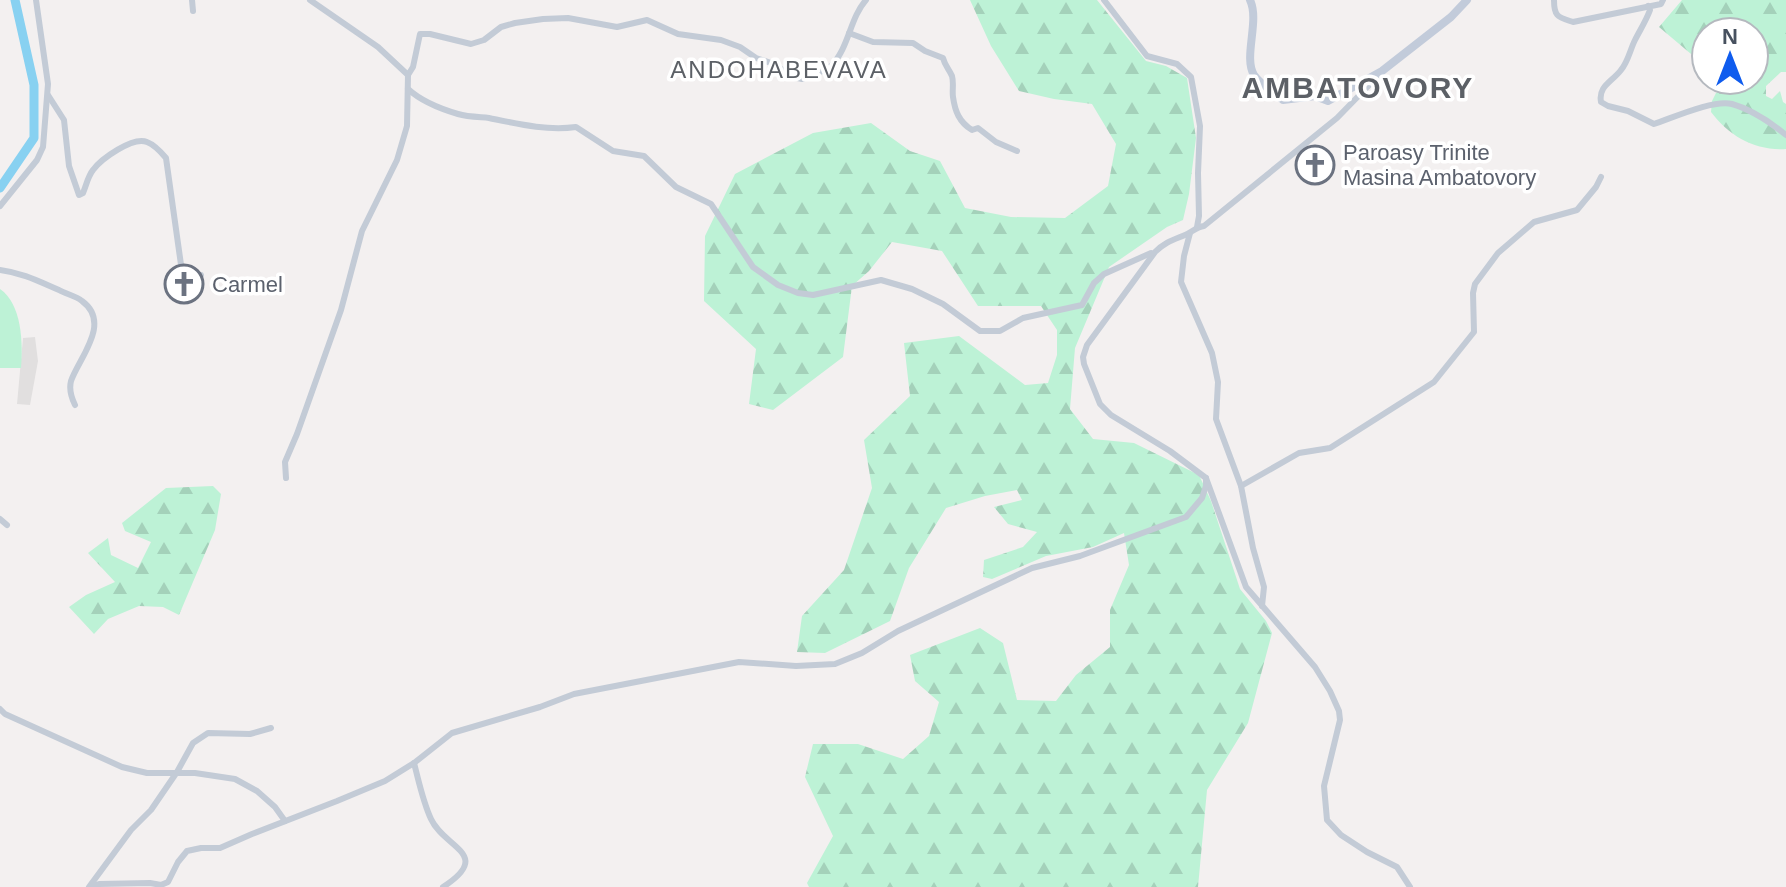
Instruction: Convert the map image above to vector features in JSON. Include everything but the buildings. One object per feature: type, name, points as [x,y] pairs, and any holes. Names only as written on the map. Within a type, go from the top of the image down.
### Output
[{"type":"street","points":[[0,206],[37,160],[43,147],[48,84],[36,0]]},
{"type":"street","points":[[192,0],[193,11]]},
{"type":"street","points":[[310,0],[378,47],[408,75]]},
{"type":"street","points":[[286,478],[285,462],[341,310],[362,231],[378,200],[407,126],[408,75],[413,67],[420,34],[471,44],[484,40],[501,27],[543,19],[568,18],[617,27],[647,20],[678,34],[721,40],[740,47],[756,58],[802,79],[830,67],[841,53],[860,7],[866,0]]},
{"type":"street","points":[[1104,0],[1147,56],[1177,64],[1191,77],[1200,126],[1197,227]]},
{"type":"street","points":[[1250,0],[1254,7],[1250,55],[1253,73],[1283,100],[1315,96],[1328,101],[1382,71]]},
{"type":"street","points":[[1410,887],[1397,867],[1341,835],[1327,820],[1324,786],[1340,720],[1339,711],[1315,667],[1246,587],[1206,478],[1170,451],[1111,415],[1100,404],[1083,357],[1087,345],[1155,252],[1168,240],[1204,226],[1337,118],[1382,71],[1451,17],[1467,0]]},
{"type":"street","points":[[1554,0],[1558,17],[1573,22],[1661,4],[1663,0]]},
{"type":"street","points":[[1648,6],[1650,10],[1646,21],[1620,72],[1601,89],[1601,102],[1654,124],[1699,108],[1732,104],[1763,116],[1786,135]]},
{"type":"street","points":[[849,33],[873,42],[913,43],[943,58],[953,80],[954,107],[963,124],[972,130],[978,128],[996,142],[1017,151]]},
{"type":"street","points":[[408,89],[415,96],[460,115],[519,125],[564,129],[576,127],[613,151],[644,156],[676,187],[711,204],[753,267],[778,285],[798,293],[813,295],[877,279],[912,289],[943,304],[980,331],[1000,331],[1023,318],[1082,305],[1094,283],[1104,274],[1155,252]]},
{"type":"street","points":[[48,95],[64,120],[69,166],[79,195],[83,193],[91,171],[126,145],[146,141],[161,151],[166,158],[183,279],[201,275]]},
{"type":"street","points":[[1241,486],[1299,453],[1330,448],[1434,382],[1474,332],[1475,284],[1498,253],[1534,222],[1577,210],[1601,177]]},
{"type":"street","points":[[1190,233],[1181,282],[1212,353],[1218,382],[1216,419],[1241,486],[1264,587],[1262,606]]},
{"type":"street","points":[[0,270],[19,273],[68,294],[84,302],[92,313],[93,335],[71,381],[71,396],[75,405]]},
{"type":"street","points":[[90,887],[99,884],[161,885],[168,882],[187,851],[220,848],[385,781],[452,733],[574,694],[739,662],[796,666],[835,664],[1032,568],[1080,556],[1186,517],[1202,498],[1206,478]]},
{"type":"street","points":[[0,519],[7,525]]},
{"type":"street","points":[[0,709],[122,767],[147,773],[177,772],[235,779],[257,791],[285,821]]},
{"type":"street","points":[[90,887],[131,830],[151,810],[193,743],[208,733],[250,734],[271,728]]},
{"type":"street","points":[[414,763],[430,818],[464,857],[463,872],[443,887]]},
{"type":"shaded area","points":[[35,337],[38,361],[30,405],[17,404],[23,338]]},
{"type":"green space","points":[[970,0],[1097,0],[1146,61],[1166,66],[1187,78],[1196,138],[1183,220],[1167,227],[1109,267],[1075,348],[1070,409],[1093,439],[1134,443],[1199,475],[1211,501],[1240,589],[1272,633],[1248,723],[1207,790],[1198,887],[809,887],[807,883],[833,836],[805,777],[813,744],[858,744],[903,759],[929,736],[939,702],[915,681],[910,655],[980,628],[1003,643],[1017,700],[1056,701],[1076,675],[1110,647],[1110,610],[1129,565],[1124,533],[1093,547],[1046,556],[992,579],[983,577],[984,560],[1023,547],[1037,532],[1008,524],[994,507],[1022,500],[1017,490],[985,496],[946,508],[909,568],[890,621],[825,653],[797,652],[802,616],[844,570],[872,488],[864,440],[910,396],[904,343],[959,336],[1025,385],[1048,383],[1057,355],[1057,330],[1041,306],[978,306],[942,251],[892,242],[869,271],[852,286],[843,357],[773,410],[749,404],[756,349],[704,301],[705,236],[735,174],[813,133],[871,123],[910,151],[940,161],[965,208],[1011,217],[1065,218],[1108,186],[1116,144],[1092,104],[1019,91],[991,46]]},
{"type":"green space","points":[[1682,0],[1786,0],[1786,72],[1781,72],[1770,82],[1770,16],[1690,16],[1690,53],[1659,27]]},
{"type":"green space","points":[[1780,91],[1786,104],[1786,149],[1764,147],[1734,135],[1711,112],[1714,96],[1766,96],[1772,99]]},
{"type":"green space","points":[[0,289],[17,314],[22,347],[21,368],[0,368]]},
{"type":"green space","points":[[213,486],[221,494],[215,530],[179,615],[163,607],[139,606],[108,619],[94,634],[69,607],[86,595],[115,582],[88,553],[108,538],[111,555],[138,568],[151,542],[125,531],[122,523],[166,488]]},
{"type":"waterway","points":[[0,188],[34,138],[34,85],[15,0]]},
{"type":"place","name":"Paroasy Trinite Masina Ambatovory","points":[[1315,165]]},
{"type":"place","name":"Carmel","points":[[184,284]]},
{"type":"district","name":"ANDOHABEVAVA","points":[[779,70]]},
{"type":"district","name":"AMBATOVORY","points":[[1358,88]]}]
